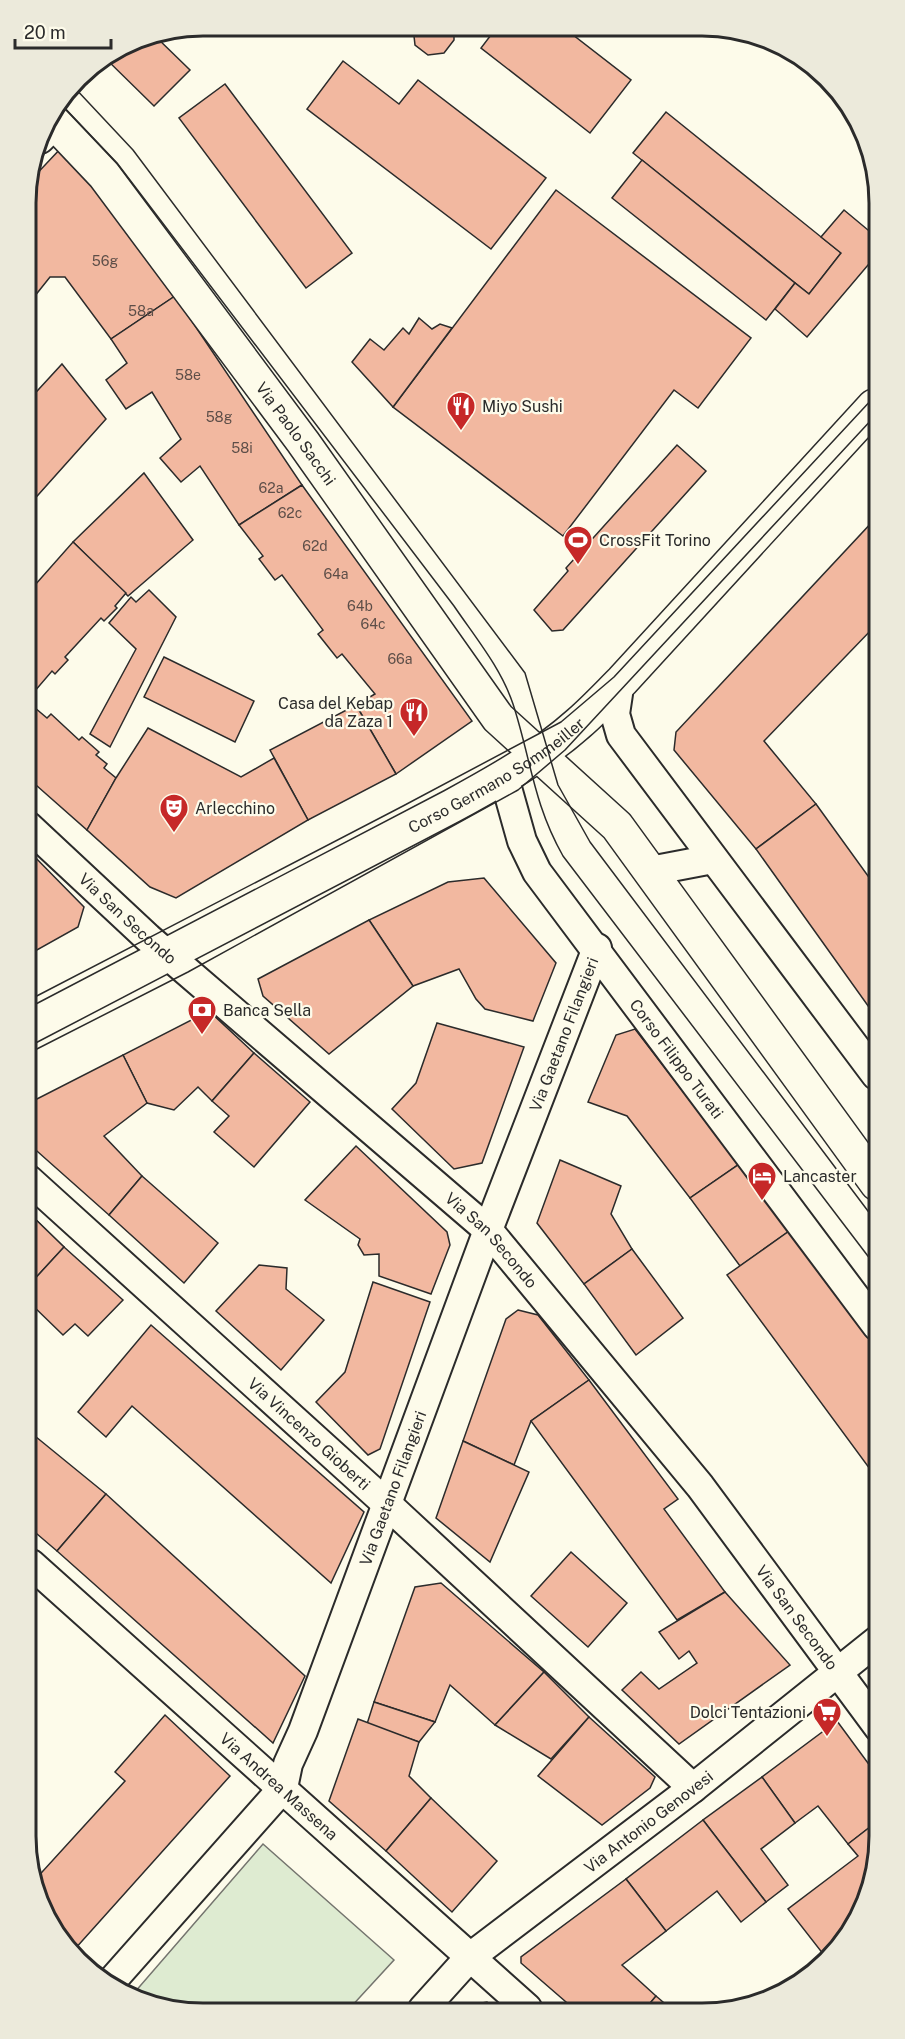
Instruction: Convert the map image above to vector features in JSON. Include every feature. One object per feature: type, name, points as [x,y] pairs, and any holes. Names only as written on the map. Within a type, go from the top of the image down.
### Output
[{"type":"street","name":"Via Paolo Sacchi","points":[[53,129],[104,175],[303,442],[498,718],[531,748]]},
{"type":"street","name":"Corso Germano Sommeiller","points":[[36,1023],[504,777],[531,748],[579,723],[620,687],[869,412]]},
{"type":"street","points":[[620,687],[615,714],[621,735],[869,1066]]},
{"type":"street","points":[[531,748],[617,826],[869,1167]]},
{"type":"street","name":"Corso Filippo Turati","points":[[504,777],[522,841],[537,872],[597,948],[869,1315]]},
{"type":"street","name":"Via San Secondo","points":[[36,833],[168,955],[488,1230],[700,1486],[869,1714]]},
{"type":"street","points":[[650,871],[713,859]]},
{"type":"street","name":"Via Gaetano Filangieri","points":[[115,1978],[283,1788],[288,1764],[303,1731],[488,1230],[597,948]]},
{"type":"street","name":"Via Vincenzo Gioberti","points":[[36,1186],[388,1505],[693,1788]]},
{"type":"street","name":"Via Andrea Massena","points":[[36,1568],[283,1788],[469,1959],[521,2003]]},
{"type":"street","name":"Via Antonio Genovesi","points":[[429,2003],[469,1959],[693,1788],[869,1647]]},
{"type":"green space","points":[[263,1844],[394,1960],[355,2003],[192,2003],[170,2000],[137,1989]]},
{"type":"building","points":[[414,36],[454,36],[454,40],[444,53],[428,55],[415,45]]},
{"type":"building","points":[[490,36],[574,36],[631,80],[590,133],[481,48]]},
{"type":"building","points":[[161,42],[190,70],[154,106],[111,64],[129,53]]},
{"type":"building","points":[[343,61],[399,104],[418,80],[546,178],[491,249],[307,109]]},
{"type":"building","points":[[225,84],[352,253],[306,288],[179,118]]},
{"type":"building","points":[[666,112],[841,253],[809,294],[633,153]]},
{"type":"building","points":[[63,146],[175,296],[111,339],[65,277],[50,277],[36,294],[36,192],[39,172]]},
{"type":"building","points":[[642,160],[795,283],[766,320],[612,198]]},
{"type":"building","points":[[556,190],[751,338],[698,408],[674,390],[563,536],[393,407]]},
{"type":"building","points":[[844,210],[869,231],[869,264],[807,337],[775,309],[795,283],[809,294],[841,253],[821,237]]},
{"type":"building","points":[[175,296],[302,485],[239,525],[200,466],[181,482],[160,458],[181,439],[152,392],[126,409],[106,380],[127,363],[111,339]]},
{"type":"building","points":[[419,318],[432,329],[440,324],[452,328],[393,407],[352,362],[370,339],[384,350],[403,328],[409,334]]},
{"type":"building","points":[[62,364],[106,419],[36,497],[36,392]]},
{"type":"building","points":[[677,445],[706,471],[563,630],[552,631],[534,610],[568,571],[566,568]]},
{"type":"building","points":[[144,473],[193,540],[128,596],[73,542]]},
{"type":"building","points":[[302,485],[472,721],[396,774],[356,705],[375,694],[342,654],[337,658],[318,634],[323,630],[282,575],[275,580],[259,559],[263,556],[239,525]]},
{"type":"building","points":[[869,525],[869,632],[764,741],[816,804],[756,849],[674,750],[676,732]]},
{"type":"building","points":[[73,542],[126,593],[115,606],[117,608],[104,621],[101,618],[65,657],[68,660],[55,674],[52,671],[36,690],[36,584]]},
{"type":"building","points":[[149,590],[176,617],[110,747],[90,734],[136,649],[109,623],[131,597],[136,602]]},
{"type":"building","points":[[164,657],[254,701],[235,742],[144,697]]},
{"type":"building","points":[[356,705],[396,774],[308,820],[270,750]]},
{"type":"building","points":[[36,709],[47,718],[51,714],[79,740],[82,737],[99,752],[96,755],[107,764],[104,768],[116,778],[87,830],[36,785]]},
{"type":"building","points":[[148,728],[241,777],[274,758],[308,820],[176,898],[150,887],[87,830],[116,778]]},
{"type":"building","points":[[816,804],[869,877],[869,1007],[756,849]]},
{"type":"building","points":[[36,858],[84,907],[78,927],[36,951]]},
{"type":"building","points":[[484,878],[556,963],[533,1021],[485,1009],[476,999],[459,969],[413,986],[369,920],[448,882]]},
{"type":"building","points":[[369,920],[413,986],[329,1054],[263,996],[258,979]]},
{"type":"building","points":[[209,1011],[254,1053],[212,1101],[198,1087],[174,1110],[147,1103],[123,1055]]},
{"type":"building","points":[[437,1023],[524,1047],[482,1163],[454,1169],[392,1109],[416,1083]]},
{"type":"building","points":[[635,1029],[739,1164],[690,1198],[627,1116],[588,1102],[616,1035]]},
{"type":"building","points":[[254,1053],[310,1102],[254,1167],[214,1132],[229,1116],[212,1101]]},
{"type":"building","points":[[123,1055],[147,1103],[104,1136],[142,1176],[109,1215],[36,1150],[36,1099]]},
{"type":"building","points":[[356,1146],[447,1232],[450,1245],[431,1294],[379,1276],[379,1254],[364,1255],[358,1245],[360,1239],[305,1200]]},
{"type":"building","points":[[560,1160],[621,1186],[611,1214],[632,1249],[584,1284],[537,1223]]},
{"type":"building","points":[[738,1165],[792,1229],[740,1266],[690,1198]]},
{"type":"building","points":[[142,1176],[218,1243],[184,1283],[109,1215]]},
{"type":"building","points":[[36,1220],[64,1247],[36,1277]]},
{"type":"building","points":[[36,1220],[64,1247],[36,1277]]},
{"type":"building","points":[[792,1229],[869,1334],[869,1468],[727,1275]]},
{"type":"building","points":[[64,1247],[123,1300],[88,1336],[75,1324],[63,1335],[36,1309],[36,1277]]},
{"type":"building","points":[[632,1249],[683,1318],[636,1355],[584,1284]]},
{"type":"building","points":[[259,1265],[287,1268],[286,1289],[324,1320],[281,1370],[216,1311]]},
{"type":"building","points":[[373,1282],[430,1302],[380,1449],[368,1455],[316,1402],[345,1372]]},
{"type":"building","points":[[518,1310],[538,1315],[589,1380],[531,1421],[514,1465],[463,1441],[506,1319]]},
{"type":"building","points":[[151,1325],[364,1512],[331,1583],[132,1406],[106,1437],[78,1412]]},
{"type":"building","points":[[589,1380],[678,1499],[664,1509],[725,1592],[677,1620],[531,1421]]},
{"type":"building","points":[[36,1437],[106,1494],[57,1551],[36,1533]]},
{"type":"building","points":[[463,1441],[529,1472],[490,1562],[436,1518]]},
{"type":"building","points":[[106,1494],[305,1676],[273,1743],[57,1551]]},
{"type":"building","points":[[571,1552],[627,1603],[588,1647],[531,1596]]},
{"type":"building","points":[[441,1583],[544,1672],[495,1725],[450,1685],[435,1722],[374,1702],[415,1587]]},
{"type":"building","points":[[725,1592],[790,1665],[679,1744],[622,1690],[641,1672],[659,1689],[697,1663],[689,1651],[679,1659],[659,1632]]},
{"type":"building","points":[[544,1672],[589,1717],[551,1759],[495,1725]]},
{"type":"building","points":[[374,1702],[435,1722],[419,1742],[367,1724]]},
{"type":"building","points":[[165,1715],[230,1776],[78,1946],[58,1920],[41,1874],[125,1781],[115,1772]]},
{"type":"building","points":[[589,1717],[655,1777],[650,1788],[602,1825],[538,1776]]},
{"type":"building","points":[[358,1719],[419,1742],[409,1776],[431,1798],[386,1851],[329,1801]]},
{"type":"building","points":[[837,1721],[869,1764],[869,1828],[848,1844],[818,1806],[795,1823],[762,1777]]},
{"type":"building","points":[[762,1777],[795,1823],[761,1849],[788,1885],[766,1902],[703,1820]]},
{"type":"building","points":[[431,1798],[497,1861],[452,1912],[386,1851]]},
{"type":"building","points":[[703,1820],[766,1902],[741,1922],[717,1891],[666,1931],[626,1879]]},
{"type":"building","points":[[869,1828],[866,1869],[860,1890],[847,1920],[822,1952],[788,1909],[858,1856],[848,1844]]},
{"type":"building","points":[[626,1879],[666,1931],[622,1965],[656,1996],[650,2003],[567,2003],[521,1963],[521,1957]]},
{"type":"building","points":[[656,1996],[664,2003],[650,2003]]},
{"type":"tram line","points":[[79,92],[133,150],[525,673],[558,785],[590,842],[869,1212]]},
{"type":"tram line","points":[[65,108],[117,163],[479,641],[508,691],[545,818],[563,856],[869,1258]]},
{"type":"tram line","points":[[36,996],[561,722],[614,677],[869,402]]},
{"type":"tram line","points":[[36,1049],[188,972],[518,790],[565,750],[869,422]]},
{"type":"place","name":"Miyo Sushi","points":[[461,432]]},
{"type":"place","name":"CrossFit Torino","points":[[578,566]]},
{"type":"place","name":"Casa del Kebap da Zaza 1","points":[[414,738]]},
{"type":"place","name":"Arlecchino","points":[[174,834]]},
{"type":"place","name":"Banca Sella","points":[[202,1036]]},
{"type":"place","name":"Lancaster","points":[[762,1202]]},
{"type":"place","name":"Dolci Tentazioni","points":[[827,1738]]}]
